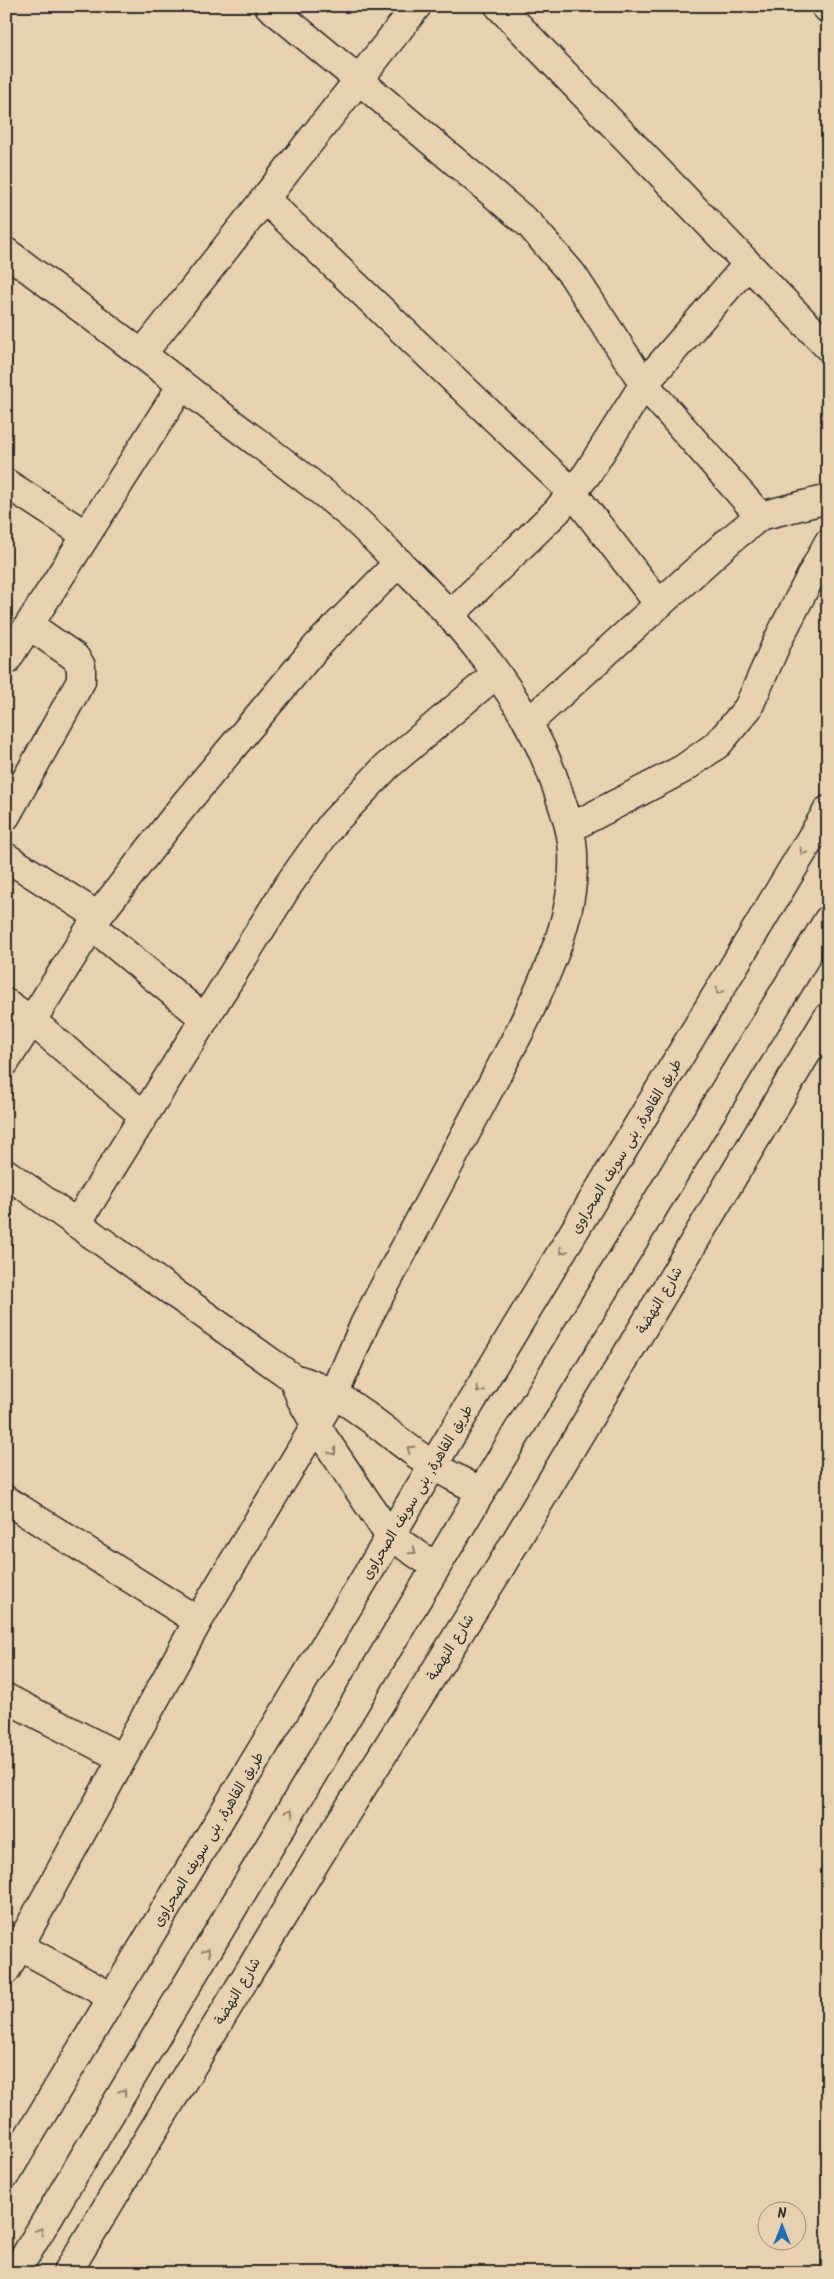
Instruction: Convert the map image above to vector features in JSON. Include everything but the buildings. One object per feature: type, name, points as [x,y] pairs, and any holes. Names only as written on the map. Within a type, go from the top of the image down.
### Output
[{"type":"street","points":[[268,6],[359,80],[530,225],[572,274],[644,384],[760,516]]},
{"type":"street","points":[[142,354],[417,6]]},
{"type":"street","points":[[499,6],[828,347]]},
{"type":"street","points":[[825,6],[828,9]]},
{"type":"street","points":[[265,199],[572,493],[659,604]]},
{"type":"street","points":[[6,252],[349,514],[450,615],[496,674],[529,722],[550,768],[570,828],[573,855],[570,898],[561,932],[543,984],[365,1323],[334,1395],[198,1620],[122,1758],[10,1952],[112,1997]]},
{"type":"street","points":[[450,615],[557,511],[588,474],[644,384],[748,264]]},
{"type":"street","points":[[6,661],[182,385]]},
{"type":"street","points":[[6,483],[86,535]]},
{"type":"street","points":[[529,722],[729,541],[760,516],[828,499]]},
{"type":"street","points":[[570,828],[683,769],[718,744],[748,708],[779,638],[828,543]]},
{"type":"street","points":[[6,1061],[95,921],[184,805],[317,646],[399,562]]},
{"type":"street","points":[[6,816],[81,681],[81,666],[75,657],[29,625]]},
{"type":"street","points":[[77,1223],[289,884],[332,824],[386,768],[496,674]]},
{"type":"street","name":"طريق القاهرة, بنى سويف الصحراوى","points":[[6,2174],[828,810]]},
{"type":"street","points":[[6,857],[95,921],[204,1019]]},
{"type":"street","points":[[15,2273],[481,1492],[828,920]]},
{"type":"street","points":[[6,1003],[32,1021],[144,1116]]},
{"type":"street","name":"شارع النهضة","points":[[67,2273],[314,1864],[498,1571],[828,1017]]},
{"type":"street","points":[[6,1173],[293,1378],[314,1383],[334,1395],[434,1466],[481,1492]]},
{"type":"street","points":[[293,1378],[316,1426],[389,1536],[436,1567]]},
{"type":"street","points":[[6,1500],[198,1620]]},
{"type":"street","points":[[6,1698],[122,1758]]}]
